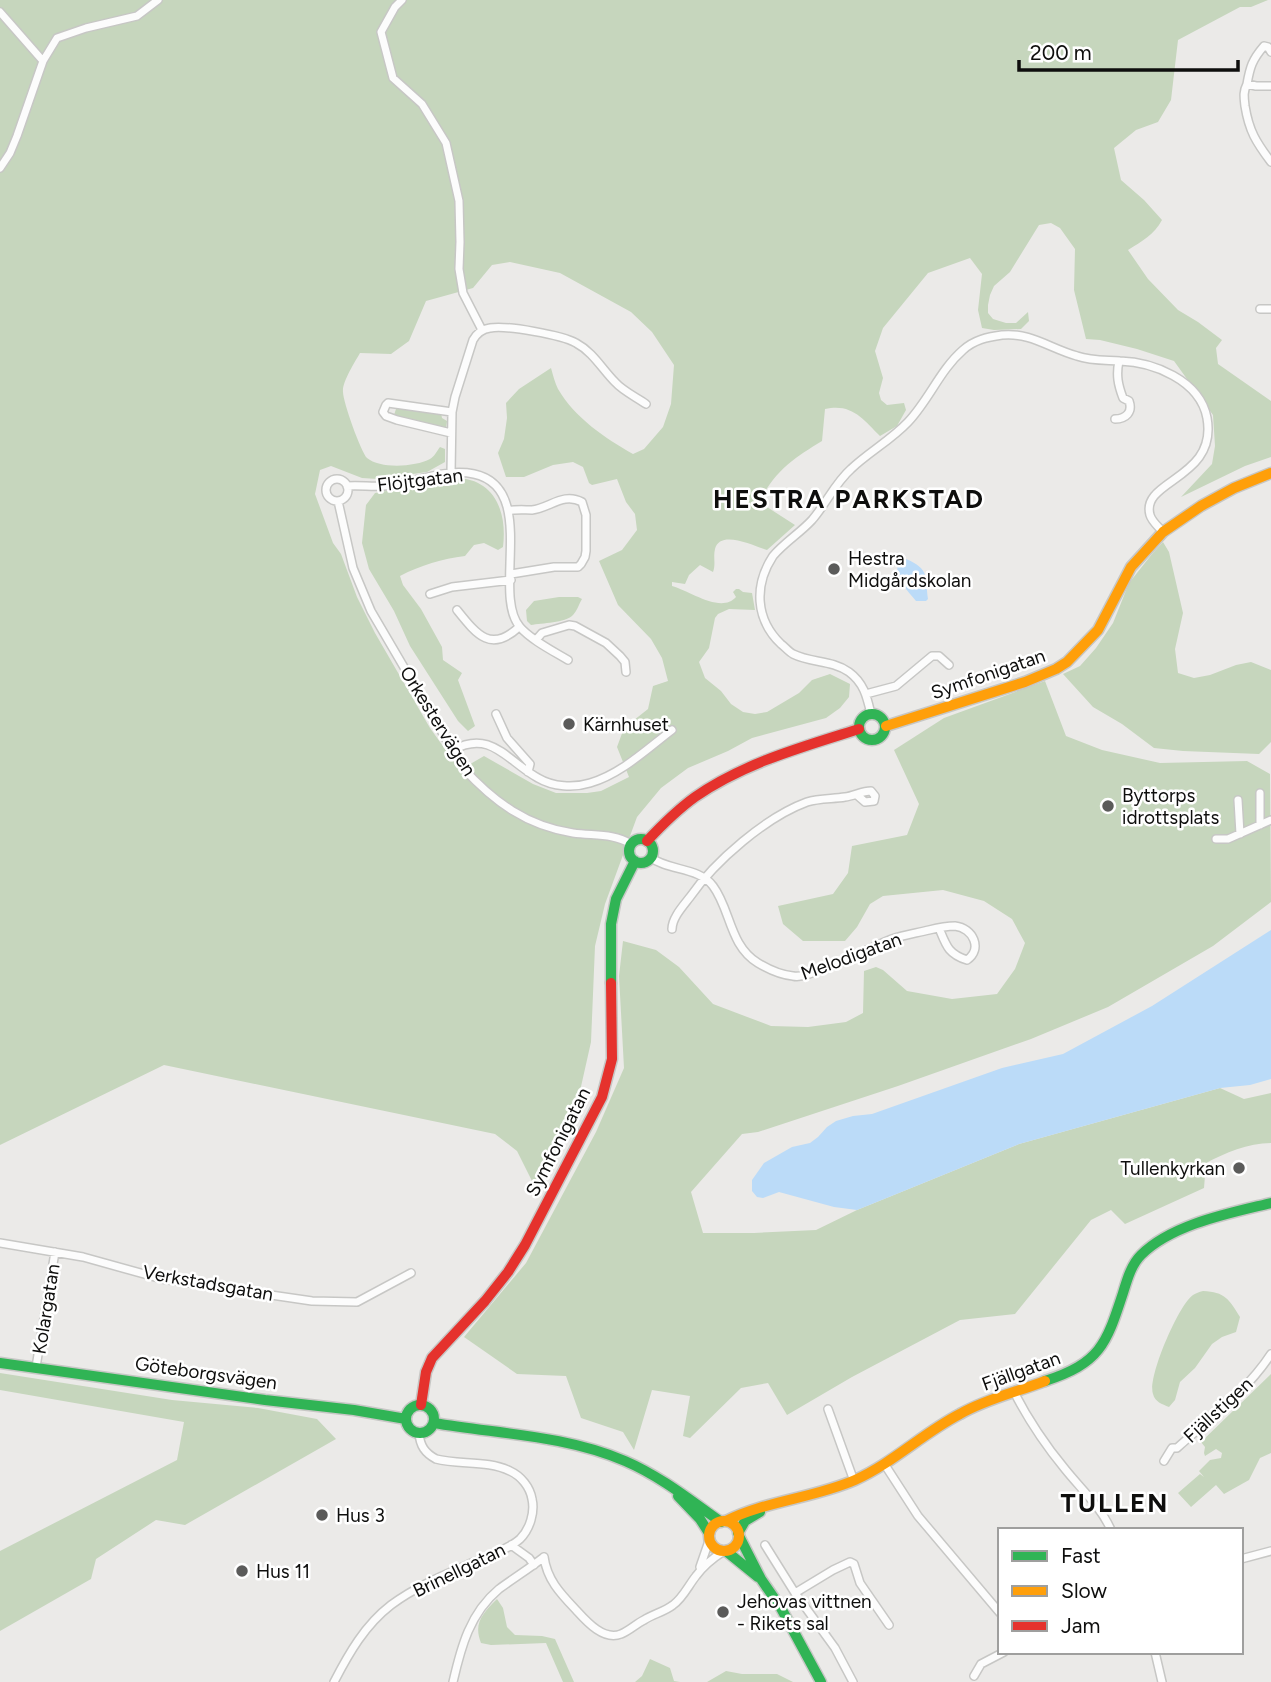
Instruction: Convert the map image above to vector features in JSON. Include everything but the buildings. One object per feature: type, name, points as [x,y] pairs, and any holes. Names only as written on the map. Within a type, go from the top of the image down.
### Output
[{"type":"street","points":[[0,168],[17,136],[43,61],[57,38],[137,16],[158,0]]},
{"type":"street","points":[[402,0],[381,32],[393,78],[422,104],[446,143],[459,201],[459,269],[463,293],[482,330]]},
{"type":"street","points":[[0,12],[43,61]]},
{"type":"street","points":[[1270,159],[1254,137],[1248,123],[1243,92],[1250,64],[1258,52],[1264,46],[1271,52]]},
{"type":"street","points":[[1247,84],[1271,86]]},
{"type":"street","points":[[1260,309],[1271,309]]},
{"type":"street","points":[[451,473],[452,412],[455,397],[473,340],[482,330],[500,327],[551,335],[576,343],[592,355],[617,384],[646,404]]},
{"type":"street","points":[[871,714],[866,694],[846,670],[831,663],[794,654],[769,630],[761,612],[762,581],[773,555],[815,517],[848,471],[906,424],[950,364],[969,345],[1006,334],[1025,336],[1079,357],[1143,363],[1172,375],[1193,391],[1205,411],[1208,432],[1203,452],[1192,467],[1156,493],[1151,500],[1150,516],[1163,532]]},
{"type":"street","points":[[1115,419],[1123,419],[1131,407],[1129,401],[1123,398],[1118,384],[1116,373],[1119,361]]},
{"type":"street","points":[[451,433],[397,420],[383,412],[388,403],[452,412]]},
{"type":"street","name":"Flöjtgatan","points":[[347,486],[385,486],[451,473],[471,474],[486,479],[496,487],[508,511],[512,607],[519,626]]},
{"type":"street","name":"Symfonigatan","points":[[886,726],[1025,682],[1067,662],[1098,630],[1131,567],[1163,532],[1201,506],[1234,488],[1271,473]]},
{"type":"street","points":[[337,479],[347,486],[346,495],[338,501],[327,495],[327,484],[331,480],[337,479]]},
{"type":"street","points":[[430,594],[452,587],[554,567],[578,566],[585,558],[586,515],[582,502],[570,498],[560,499],[533,510],[508,511]]},
{"type":"street","name":"Orkestervägen","points":[[338,501],[353,568],[362,592],[463,768],[481,787],[509,809],[534,821],[571,832],[613,836],[631,844]]},
{"type":"street","points":[[457,610],[482,637],[500,640],[509,636],[519,626],[568,660]]},
{"type":"street","points":[[536,640],[542,633],[569,625],[575,626],[606,643],[625,662],[626,672]]},
{"type":"street","points":[[866,694],[896,686],[932,656],[939,656],[949,665]]},
{"type":"street","points":[[496,714],[507,738],[530,764],[528,772]]},
{"type":"street","points":[[871,714],[882,718],[886,726],[881,737],[873,740],[864,737],[859,729],[862,719],[871,714]]},
{"type":"street","points":[[647,841],[677,811],[718,782],[785,751],[859,729]]},
{"type":"street","points":[[453,750],[470,743],[491,745],[538,779],[572,787],[588,784],[614,772],[672,730]]},
{"type":"street","points":[[1260,793],[1260,825]]},
{"type":"street","points":[[672,929],[680,911],[704,878],[766,824],[809,801],[857,795]]},
{"type":"street","points":[[1238,800],[1240,834]]},
{"type":"street","points":[[1216,839],[1228,839],[1271,820]]},
{"type":"street","points":[[639,840],[647,841],[652,849],[650,857],[643,862],[635,861],[629,854],[631,844],[639,840]]},
{"type":"street","points":[[650,857],[704,878]]},
{"type":"street","name":"Symfonigatan","points":[[421,1405],[426,1372],[432,1358],[508,1272],[525,1245],[602,1097],[612,1059],[611,924],[616,899],[635,861]]},
{"type":"street","name":"Melodigatan","points":[[704,878],[712,884],[738,942],[755,961],[772,971],[794,977],[834,966],[893,939],[939,928],[955,926],[970,934],[975,943],[976,950],[972,957],[967,960],[953,955],[939,928]]},
{"type":"street","name":"Fjällgatan","points":[[723,1521],[754,1509],[769,1507],[854,1481],[885,1465],[946,1421],[974,1407],[1075,1370],[1096,1354],[1108,1335],[1130,1273],[1143,1253],[1161,1241],[1196,1225],[1271,1203]]},
{"type":"street","name":"Verkstadsgatan","points":[[0,1244],[55,1252],[162,1279],[312,1301],[356,1302],[411,1273]]},
{"type":"street","name":"Kolargatan","points":[[36,1367],[55,1252]]},
{"type":"street","name":"Fjällstigen","points":[[1164,1461],[1171,1448],[1177,1448],[1243,1388],[1271,1354]]},
{"type":"street","name":"Göteborgsvägen","points":[[0,1363],[406,1419]]},
{"type":"street","points":[[1014,1392],[1051,1449],[1105,1517],[1110,1528]]},
{"type":"street","points":[[421,1405],[432,1411],[434,1423],[429,1430],[419,1433],[409,1427],[406,1419],[410,1409],[421,1405]]},
{"type":"street","points":[[828,1409],[854,1481]]},
{"type":"street","points":[[434,1423],[534,1436],[611,1455],[648,1472],[735,1526],[761,1579],[781,1608],[821,1682]]},
{"type":"street","name":"Brinellgatan","points":[[334,1682],[357,1640],[386,1609],[409,1593],[510,1545],[521,1538],[531,1521],[533,1504],[525,1482],[510,1471],[500,1468],[436,1459],[428,1455],[422,1447],[419,1433]]},
{"type":"street","points":[[885,1465],[918,1516],[998,1611]]},
{"type":"street","points":[[668,1486],[700,1518],[715,1548],[725,1551],[761,1579]]},
{"type":"street","name":"Fjällgatan","points":[[738,1534],[745,1521],[769,1507]]},
{"type":"street","points":[[697,1574],[712,1526],[723,1521]]},
{"type":"street","points":[[453,1682],[458,1657],[468,1630],[480,1609],[497,1591],[544,1557],[546,1571],[584,1619],[608,1636],[618,1636],[673,1605],[708,1562],[735,1546],[738,1534]]},
{"type":"street","points":[[510,1545],[529,1558],[534,1565]]},
{"type":"street","points":[[765,1545],[795,1593],[835,1648],[853,1682]]},
{"type":"street","points":[[1243,1559],[1271,1552]]},
{"type":"street","points":[[795,1593],[850,1562],[854,1564],[860,1583],[889,1625]]},
{"type":"street","points":[[974,1676],[981,1664],[1000,1654]]},
{"type":"street","points":[[1155,1654],[1162,1682]]},
{"type":"green space","points":[[0,0],[1268,0],[1251,7],[1240,7],[1178,40],[1171,100],[1158,122],[1136,130],[1114,148],[1121,180],[1162,220],[1151,234],[1128,250],[1148,279],[1178,310],[1222,340],[1216,348],[1218,364],[1271,401],[1271,457],[1245,466],[1181,497],[1212,464],[1215,446],[1213,415],[1174,361],[1137,349],[1086,339],[1074,290],[1075,249],[1060,228],[1051,223],[1039,225],[1010,272],[994,286],[990,295],[988,313],[993,319],[1016,323],[1028,312],[1029,321],[1021,329],[982,328],[978,310],[982,274],[970,258],[928,273],[883,328],[875,351],[883,378],[879,393],[881,400],[887,405],[904,403],[906,410],[897,426],[880,436],[850,410],[825,409],[822,441],[779,473],[761,500],[795,525],[767,550],[738,540],[723,540],[715,549],[713,572],[700,565],[689,575],[685,584],[672,582],[672,586],[714,602],[730,602],[736,597],[733,592],[736,589],[752,593],[755,610],[729,609],[718,614],[709,648],[699,662],[705,678],[743,712],[767,712],[799,693],[812,680],[830,674],[850,684],[849,697],[826,718],[752,738],[688,768],[661,788],[637,817],[605,904],[595,946],[591,1042],[578,1100],[536,1189],[517,1151],[495,1134],[164,1065],[0,1145]],"holes":[[[510,262],[560,273],[631,312],[652,332],[674,365],[671,404],[663,427],[644,449],[633,454],[601,434],[573,409],[558,389],[551,368],[519,389],[506,403],[504,439],[498,453],[506,477],[524,477],[553,465],[573,462],[583,467],[592,485],[617,479],[626,502],[635,514],[637,530],[622,550],[599,561],[618,605],[651,639],[662,658],[668,681],[653,686],[648,709],[624,728],[617,747],[629,777],[601,791],[587,793],[556,793],[533,784],[484,756],[460,770],[430,728],[375,633],[357,597],[341,554],[333,543],[315,494],[320,470],[331,466],[362,478],[378,479],[427,472],[445,462],[445,449],[440,447],[430,459],[407,465],[380,464],[367,458],[353,426],[343,392],[360,353],[391,354],[409,341],[426,301],[473,288],[492,265]]]},
{"type":"green space","points":[[397,406],[441,413],[442,418],[447,421],[446,429],[394,415]]},
{"type":"green space","points":[[459,478],[482,486],[497,502],[503,523],[503,547],[498,550],[484,543],[474,545],[465,556],[432,563],[400,576],[442,647],[443,660],[462,673],[458,680],[475,726],[468,731],[458,721],[410,646],[394,611],[369,569],[362,543],[366,505],[375,493]]},
{"type":"green space","points":[[1163,542],[1169,552],[1183,613],[1175,649],[1178,673],[1194,678],[1251,662],[1271,670],[1271,742],[1259,754],[1154,748],[1093,707],[1063,674],[1080,666],[1096,648],[1113,623],[1129,583]]},
{"type":"green space","points":[[559,597],[582,599],[574,613],[565,620],[531,625],[527,621],[526,610],[534,601]]},
{"type":"green space","points":[[1045,681],[1066,736],[1102,750],[1160,763],[1247,761],[1270,774],[1271,902],[1213,946],[1108,1007],[1031,1039],[898,1086],[758,1132],[742,1134],[691,1192],[703,1233],[816,1230],[857,1210],[1019,1144],[1220,1088],[1244,1099],[1271,1093],[1271,1143],[1237,1149],[1206,1163],[1204,1188],[1125,1224],[1111,1210],[1091,1220],[1015,1314],[960,1320],[787,1415],[768,1383],[741,1388],[690,1438],[683,1436],[690,1396],[652,1390],[634,1450],[623,1432],[581,1418],[566,1376],[517,1374],[464,1337],[526,1263],[596,1132],[624,1068],[619,976],[623,941],[656,950],[679,967],[713,1004],[771,1026],[808,1027],[846,1022],[863,1013],[864,971],[876,967],[907,991],[952,999],[997,994],[1015,969],[1025,943],[1012,919],[984,901],[943,890],[883,896],[870,904],[857,927],[845,941],[803,941],[783,924],[778,906],[833,894],[848,873],[852,846],[907,835],[919,804],[894,750],[944,718]]},
{"type":"green space","points":[[1203,1291],[1217,1293],[1229,1301],[1240,1317],[1236,1332],[1212,1344],[1195,1368],[1180,1382],[1175,1400],[1169,1407],[1159,1402],[1153,1394],[1152,1386],[1159,1358],[1187,1301]]},
{"type":"green space","points":[[0,1373],[172,1400],[258,1408],[317,1419],[336,1439],[185,1525],[156,1520],[96,1559],[91,1579],[0,1631],[0,1551],[177,1460],[184,1422],[0,1390]]},
{"type":"green space","points":[[1271,1374],[1271,1453],[1260,1458],[1249,1480],[1224,1494],[1216,1485],[1191,1507],[1178,1493],[1200,1474],[1204,1477],[1199,1471],[1210,1460],[1221,1458],[1222,1453],[1216,1449],[1205,1456],[1205,1447],[1201,1442]]},
{"type":"green space","points":[[497,1599],[503,1608],[507,1627],[515,1635],[555,1639],[574,1682],[563,1682],[546,1643],[481,1643],[479,1624],[487,1609]]},
{"type":"green space","points":[[650,1659],[670,1668],[674,1681],[680,1682],[635,1682],[642,1676]]},
{"type":"green space","points":[[726,1671],[777,1674],[793,1682],[707,1682]]},
{"type":"water","points":[[906,559],[919,566],[925,574],[926,601],[916,601],[899,578],[898,561]]},
{"type":"water","points":[[1271,930],[1271,1079],[1250,1085],[1220,1088],[1019,1144],[857,1210],[834,1207],[779,1192],[763,1198],[757,1197],[752,1191],[752,1180],[764,1163],[792,1147],[810,1143],[836,1121],[872,1114],[1002,1068],[1063,1054],[1152,1006]]},
{"type":"traffic: fast","points":[[872,714],[881,718],[885,727],[881,736],[872,740],[863,736],[859,727],[863,718],[872,714]]},
{"type":"traffic: fast","points":[[641,839],[649,843],[653,851],[649,859],[641,863],[633,859],[629,851],[633,843],[641,839]]},
{"type":"traffic: fast","points":[[611,983],[611,924],[616,899],[635,861]]},
{"type":"traffic: fast","points":[[1045,1381],[1078,1367],[1098,1350],[1111,1326],[1132,1268],[1141,1255],[1154,1244],[1202,1221],[1271,1203]]},
{"type":"traffic: fast","points":[[0,1363],[406,1419]]},
{"type":"traffic: fast","points":[[420,1405],[430,1409],[434,1419],[430,1429],[420,1433],[410,1429],[406,1419],[410,1409],[420,1405]]},
{"type":"traffic: fast","points":[[434,1423],[555,1440],[602,1452],[650,1474],[721,1522]]},
{"type":"traffic: fast","points":[[678,1496],[709,1533]]},
{"type":"traffic: fast","points":[[738,1533],[745,1521],[760,1512]]},
{"type":"traffic: fast","points":[[739,1536],[821,1682]]},
{"type":"traffic: fast","points":[[726,1551],[758,1577]]},
{"type":"traffic: slow","points":[[886,726],[1025,682],[1067,662],[1098,630],[1131,567],[1163,532],[1201,506],[1234,488],[1271,473]]},
{"type":"traffic: slow","points":[[726,1521],[741,1514],[855,1480],[970,1409],[1045,1381]]},
{"type":"traffic: slow","points":[[724,1521],[735,1525],[739,1536],[735,1547],[724,1551],[713,1547],[709,1536],[713,1525],[724,1521]]},
{"type":"traffic: jam","points":[[647,841],[688,802],[714,785],[753,765],[859,729]]},
{"type":"traffic: jam","points":[[421,1405],[426,1372],[432,1358],[508,1272],[525,1245],[602,1097],[612,1059],[611,983]]},
{"type":"place","name":"Hestra Midgårdskolan","points":[[834,569]]},
{"type":"place","name":"Kärnhuset","points":[[569,724]]},
{"type":"place","name":"Byttorps idrottsplats","points":[[1108,806]]},
{"type":"place","name":"Tullenkyrkan","points":[[1239,1168]]},
{"type":"place","name":"Hus 3","points":[[322,1515]]},
{"type":"place","name":"Hus 11","points":[[242,1571]]},
{"type":"place","name":"Jehovas vittnen - Rikets sal","points":[[723,1612]]},
{"type":"district","name":"HESTRA PARKSTAD","points":[[849,499]]},
{"type":"district","name":"TULLEN","points":[[1115,1503]]}]
